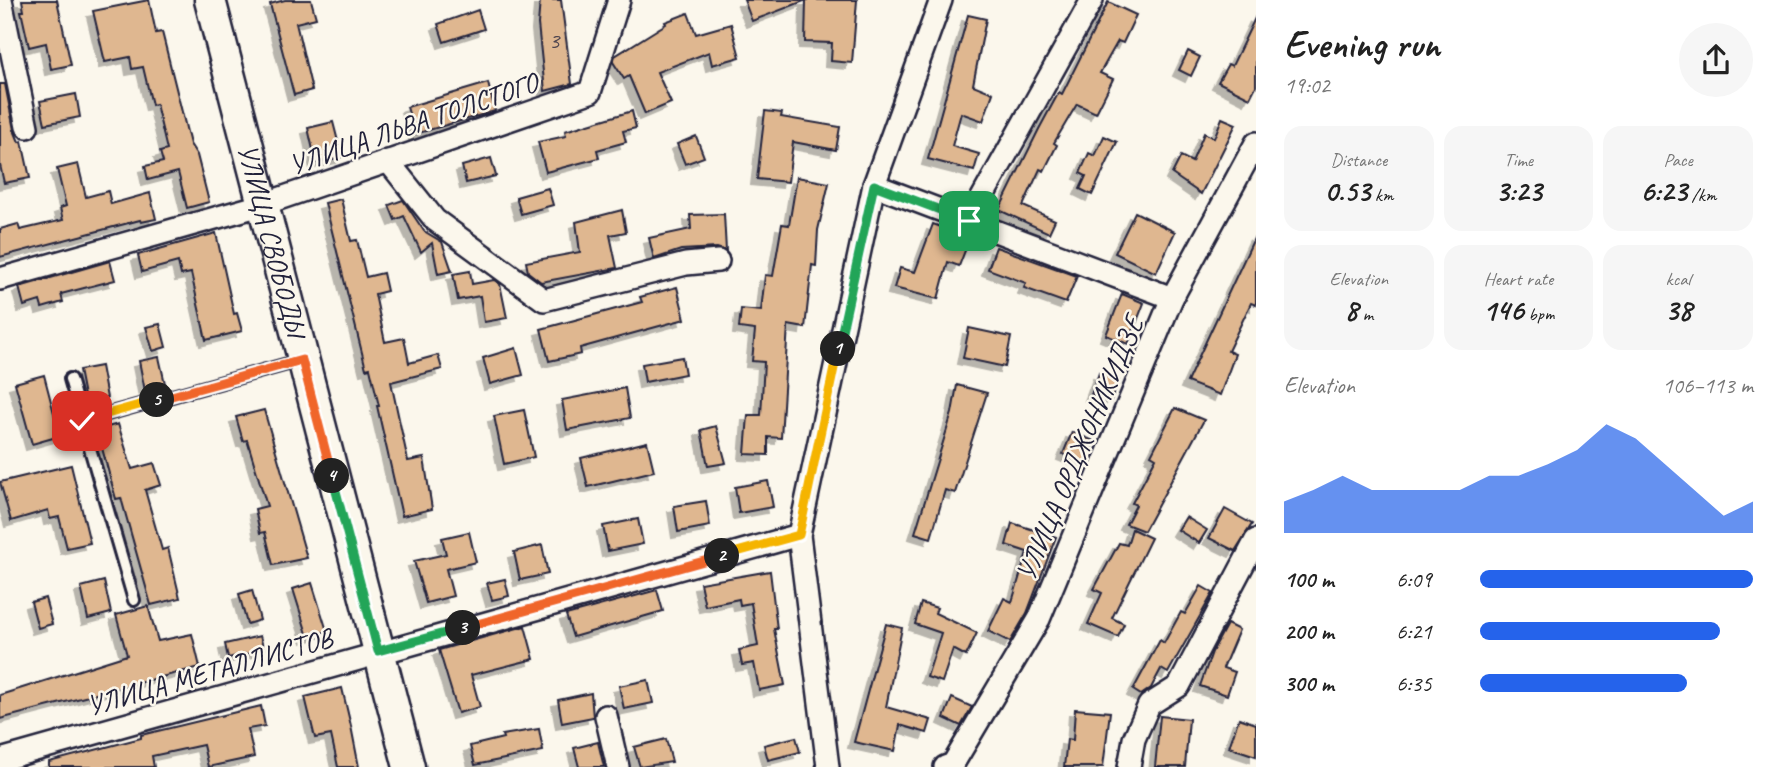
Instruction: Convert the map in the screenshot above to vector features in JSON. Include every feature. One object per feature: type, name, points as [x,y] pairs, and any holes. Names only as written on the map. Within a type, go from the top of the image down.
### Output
[{"type":"street","points":[[1,0],[27,127]]},
{"type":"street","name":"УЛИЦА СВОБОДЫ","points":[[210,0],[261,205],[409,767]]},
{"type":"street","name":"УЛИЦА ЛЬВА ТОЛСТОГО","points":[[0,279],[261,205],[590,92],[619,0]]},
{"type":"street","points":[[828,767],[799,535],[874,185],[941,0]]},
{"type":"street","points":[[969,221],[1092,0]]},
{"type":"street","name":"УЛИЦА ОРДЖОНИКИДЗЕ","points":[[945,767],[953,764],[1039,620],[1172,298],[1256,143]]},
{"type":"street","points":[[388,161],[435,220],[544,300],[686,264],[718,261]]},
{"type":"street","points":[[874,185],[1172,298]]},
{"type":"street","name":"УЛИЦА МЕТАЛЛИСТОВ","points":[[0,760],[378,651],[799,535]]},
{"type":"street","points":[[1129,767],[1134,739],[1149,705],[1179,686],[1256,540]]},
{"type":"street","points":[[606,716],[618,767]]},
{"type":"lane","points":[[82,421],[302,360]]},
{"type":"lane","points":[[70,379],[134,600]]},
{"type":"building","points":[[22,0],[57,0],[71,65],[51,69],[46,43],[29,47],[21,11],[24,11]]},
{"type":"building","points":[[149,0],[156,33],[162,32],[190,144],[197,155],[209,202],[187,208],[178,172],[148,180],[145,166],[163,162],[160,152],[167,150],[156,104],[152,105],[143,67],[132,69],[130,57],[105,62],[93,11]]},
{"type":"building","points":[[285,0],[311,0],[316,18],[296,23],[312,90],[294,95],[270,4]]},
{"type":"building","points":[[540,0],[561,0],[572,84],[545,91],[538,24]]},
{"type":"building","points":[[744,0],[804,0],[804,1],[752,21]]},
{"type":"building","points":[[806,0],[857,0],[852,63],[831,61],[832,43],[805,42]]},
{"type":"building","points":[[1108,2],[1136,15],[1123,43],[1118,41],[1100,73],[1113,79],[1096,113],[1077,104],[1054,143],[1057,145],[1044,171],[1040,169],[1023,206],[1055,220],[1049,233],[999,210],[1039,129],[1059,92],[1062,94]]},
{"type":"building","points":[[478,10],[484,29],[444,42],[438,24]]},
{"type":"building","points":[[688,13],[696,34],[731,24],[740,57],[712,65],[709,52],[657,72],[671,103],[645,114],[629,76],[624,79],[613,62],[615,56],[666,24],[665,22]]},
{"type":"building","points":[[968,15],[986,19],[973,85],[993,93],[983,121],[961,113],[952,146],[979,154],[974,171],[928,159]]},
{"type":"building","points":[[1256,16],[1256,86],[1250,98],[1218,82],[1228,64],[1232,66]]},
{"type":"building","points":[[1188,51],[1200,57],[1191,76],[1179,70]]},
{"type":"building","points":[[488,83],[495,111],[415,134],[407,107]]},
{"type":"building","points":[[0,84],[5,84],[14,130],[19,142],[22,141],[30,178],[4,183],[0,165]]},
{"type":"building","points":[[76,94],[80,117],[45,124],[40,101]]},
{"type":"building","points":[[632,111],[636,128],[623,131],[626,142],[597,150],[599,158],[546,172],[538,142],[566,136],[565,131]]},
{"type":"building","points":[[765,111],[782,113],[781,117],[840,127],[836,150],[793,142],[788,182],[757,179]]},
{"type":"building","points":[[1222,118],[1236,124],[1201,194],[1172,174],[1181,156],[1192,162],[1204,133],[1214,138]]},
{"type":"building","points":[[333,122],[342,157],[316,163],[308,128]]},
{"type":"building","points":[[696,136],[704,157],[685,164],[677,144]]},
{"type":"building","points":[[1104,136],[1117,142],[1092,195],[1080,189],[1086,176],[1080,173],[1089,153],[1095,156]]},
{"type":"building","points":[[491,158],[496,176],[466,183],[462,166]]},
{"type":"building","points":[[78,164],[86,197],[108,191],[111,204],[150,193],[156,219],[140,220],[0,257],[0,229],[18,224],[20,230],[63,220],[60,208],[66,206],[57,169]]},
{"type":"building","points":[[797,177],[829,183],[818,230],[816,266],[812,265],[805,328],[788,325],[781,438],[768,437],[768,455],[745,454],[748,415],[761,415],[764,362],[752,361],[755,330],[739,328],[741,309],[761,311],[765,275],[773,276],[782,224],[789,225]]},
{"type":"building","points":[[548,188],[553,205],[521,214],[516,197]]},
{"type":"building","points":[[341,199],[351,241],[357,240],[366,277],[383,273],[387,291],[375,294],[385,342],[404,338],[409,363],[438,355],[442,369],[391,382],[408,461],[424,458],[432,509],[402,516],[370,368],[366,369],[325,203]]},
{"type":"building","points":[[403,200],[424,231],[442,242],[452,271],[438,274],[432,243],[421,252],[404,216],[395,220],[389,205]]},
{"type":"building","points":[[622,210],[626,232],[610,235],[617,268],[541,282],[528,272],[526,262],[580,252],[576,222]]},
{"type":"building","points":[[1135,212],[1175,232],[1156,273],[1115,253]]},
{"type":"building","points":[[724,214],[726,251],[717,248],[681,250],[654,259],[649,238],[691,229],[690,215]]},
{"type":"building","points":[[933,224],[960,234],[956,244],[966,248],[959,266],[948,262],[938,299],[894,288],[900,268],[915,272]]},
{"type":"building","points":[[216,233],[234,314],[237,313],[242,331],[206,340],[191,273],[181,275],[178,262],[142,272],[138,255]]},
{"type":"building","points":[[1256,234],[1256,305],[1251,303],[1228,351],[1235,354],[1220,395],[1187,382]]},
{"type":"building","points":[[996,247],[1077,276],[1066,303],[1024,288],[1026,283],[988,269]]},
{"type":"building","points":[[110,261],[115,280],[61,294],[63,302],[42,308],[40,301],[24,306],[19,287]]},
{"type":"building","points":[[470,271],[472,284],[494,280],[500,284],[507,318],[484,322],[480,296],[458,300],[453,274]]},
{"type":"building","points":[[677,287],[685,319],[580,348],[581,354],[549,361],[541,329],[642,302],[640,297]]},
{"type":"building","points":[[1122,294],[1144,303],[1128,344],[1106,335]]},
{"type":"building","points":[[160,324],[166,347],[153,351],[146,327]]},
{"type":"building","points":[[969,328],[1011,337],[1005,367],[963,358]]},
{"type":"building","points":[[516,348],[523,375],[490,384],[483,358]]},
{"type":"building","points":[[159,357],[166,388],[145,391],[139,361]]},
{"type":"building","points":[[682,357],[685,374],[645,382],[642,364]]},
{"type":"building","points":[[101,366],[107,398],[85,401],[79,370]]},
{"type":"building","points":[[1099,373],[1119,381],[1110,402],[1091,395]]},
{"type":"building","points":[[44,375],[60,436],[32,444],[15,383]]},
{"type":"building","points":[[957,385],[987,393],[955,493],[945,490],[931,538],[915,533],[952,413]]},
{"type":"building","points":[[625,388],[630,418],[567,430],[562,400]]},
{"type":"building","points":[[1175,408],[1204,420],[1144,531],[1126,524],[1136,505],[1132,503],[1156,458],[1151,455]]},
{"type":"building","points":[[264,410],[307,558],[273,565],[265,532],[260,533],[255,509],[267,506],[247,440],[243,441],[236,417]]},
{"type":"building","points":[[524,410],[534,457],[504,464],[494,416]]},
{"type":"building","points":[[118,424],[132,469],[154,463],[161,485],[145,490],[162,550],[168,548],[180,598],[151,605],[121,498],[116,499],[97,430]]},
{"type":"building","points":[[716,426],[726,463],[708,466],[701,430]]},
{"type":"building","points":[[1072,432],[1094,441],[1085,463],[1063,454]]},
{"type":"building","points":[[647,442],[654,471],[588,487],[581,458]]},
{"type":"building","points":[[71,465],[90,543],[67,548],[59,517],[50,519],[48,510],[11,521],[0,482]]},
{"type":"building","points":[[768,481],[773,507],[739,513],[735,487]]},
{"type":"building","points":[[706,501],[710,526],[678,532],[674,506]]},
{"type":"building","points":[[1225,509],[1252,524],[1235,551],[1209,538]]},
{"type":"building","points":[[1186,517],[1207,530],[1199,543],[1178,530]]},
{"type":"building","points":[[638,519],[643,544],[608,551],[603,526]]},
{"type":"building","points":[[1012,523],[1056,537],[1027,613],[1010,642],[988,631],[1004,598],[1012,602],[1027,552],[1006,545]]},
{"type":"building","points":[[1132,529],[1151,538],[1112,618],[1124,624],[1118,637],[1088,624],[1102,593],[1094,589],[1119,543],[1127,545]]},
{"type":"building","points":[[469,532],[476,562],[446,569],[453,596],[426,603],[414,561],[446,554],[442,538]]},
{"type":"building","points":[[542,545],[548,574],[520,580],[514,552]]},
{"type":"building","points":[[770,571],[777,629],[774,629],[785,685],[759,690],[754,663],[742,665],[739,650],[758,646],[751,603],[740,605],[739,599],[705,606],[700,583]]},
{"type":"building","points":[[505,579],[509,596],[492,600],[487,583]]},
{"type":"building","points":[[104,581],[111,613],[88,619],[81,587]]},
{"type":"building","points":[[312,583],[327,631],[308,637],[293,589]]},
{"type":"building","points":[[1201,586],[1213,593],[1168,673],[1161,669],[1151,688],[1141,695],[1133,690],[1160,640],[1164,643],[1181,612],[1185,614]]},
{"type":"building","points":[[252,590],[260,620],[247,624],[239,594]]},
{"type":"building","points":[[657,590],[663,611],[573,637],[566,615]]},
{"type":"building","points":[[45,598],[52,624],[38,628],[31,602]]},
{"type":"building","points":[[921,603],[937,608],[935,613],[977,633],[966,656],[953,649],[942,682],[927,677],[941,633],[915,624]]},
{"type":"building","points":[[148,606],[158,641],[192,634],[200,667],[0,719],[0,695],[127,655],[116,615]]},
{"type":"building","points":[[886,624],[902,628],[886,707],[931,720],[927,733],[900,725],[895,751],[854,742]]},
{"type":"building","points":[[1227,624],[1239,630],[1223,668],[1235,672],[1227,695],[1200,686],[1212,652]]},
{"type":"building","points":[[525,626],[534,659],[471,675],[480,707],[458,713],[439,650]]},
{"type":"building","points":[[260,636],[264,650],[228,658],[225,644]]},
{"type":"building","points":[[648,680],[653,703],[624,709],[619,686]]},
{"type":"building","points":[[342,688],[359,767],[338,767],[331,735],[315,738],[305,697]]},
{"type":"building","points":[[591,693],[593,717],[562,723],[558,700]]},
{"type":"building","points":[[952,698],[972,707],[961,726],[944,718]]},
{"type":"building","points":[[261,706],[265,726],[248,729],[254,757],[208,767],[203,745],[152,756],[154,767],[49,767],[49,762],[141,738],[141,735]]},
{"type":"building","points":[[1075,709],[1110,712],[1103,767],[1064,767],[1067,739],[1073,740]]},
{"type":"building","points":[[1160,716],[1189,719],[1185,767],[1155,767]]},
{"type":"building","points":[[1239,718],[1256,724],[1256,756],[1229,747]]},
{"type":"building","points":[[539,729],[543,751],[475,765],[470,746],[503,738],[502,735]]},
{"type":"building","points":[[796,737],[800,752],[768,760],[764,745]]},
{"type":"building","points":[[666,739],[672,762],[640,767],[634,747]]},
{"type":"building","points":[[598,742],[604,767],[579,767],[574,748]]},
{"type":"route","points":[[82,421],[302,360],[378,651],[799,535],[874,185],[969,221]]}]
